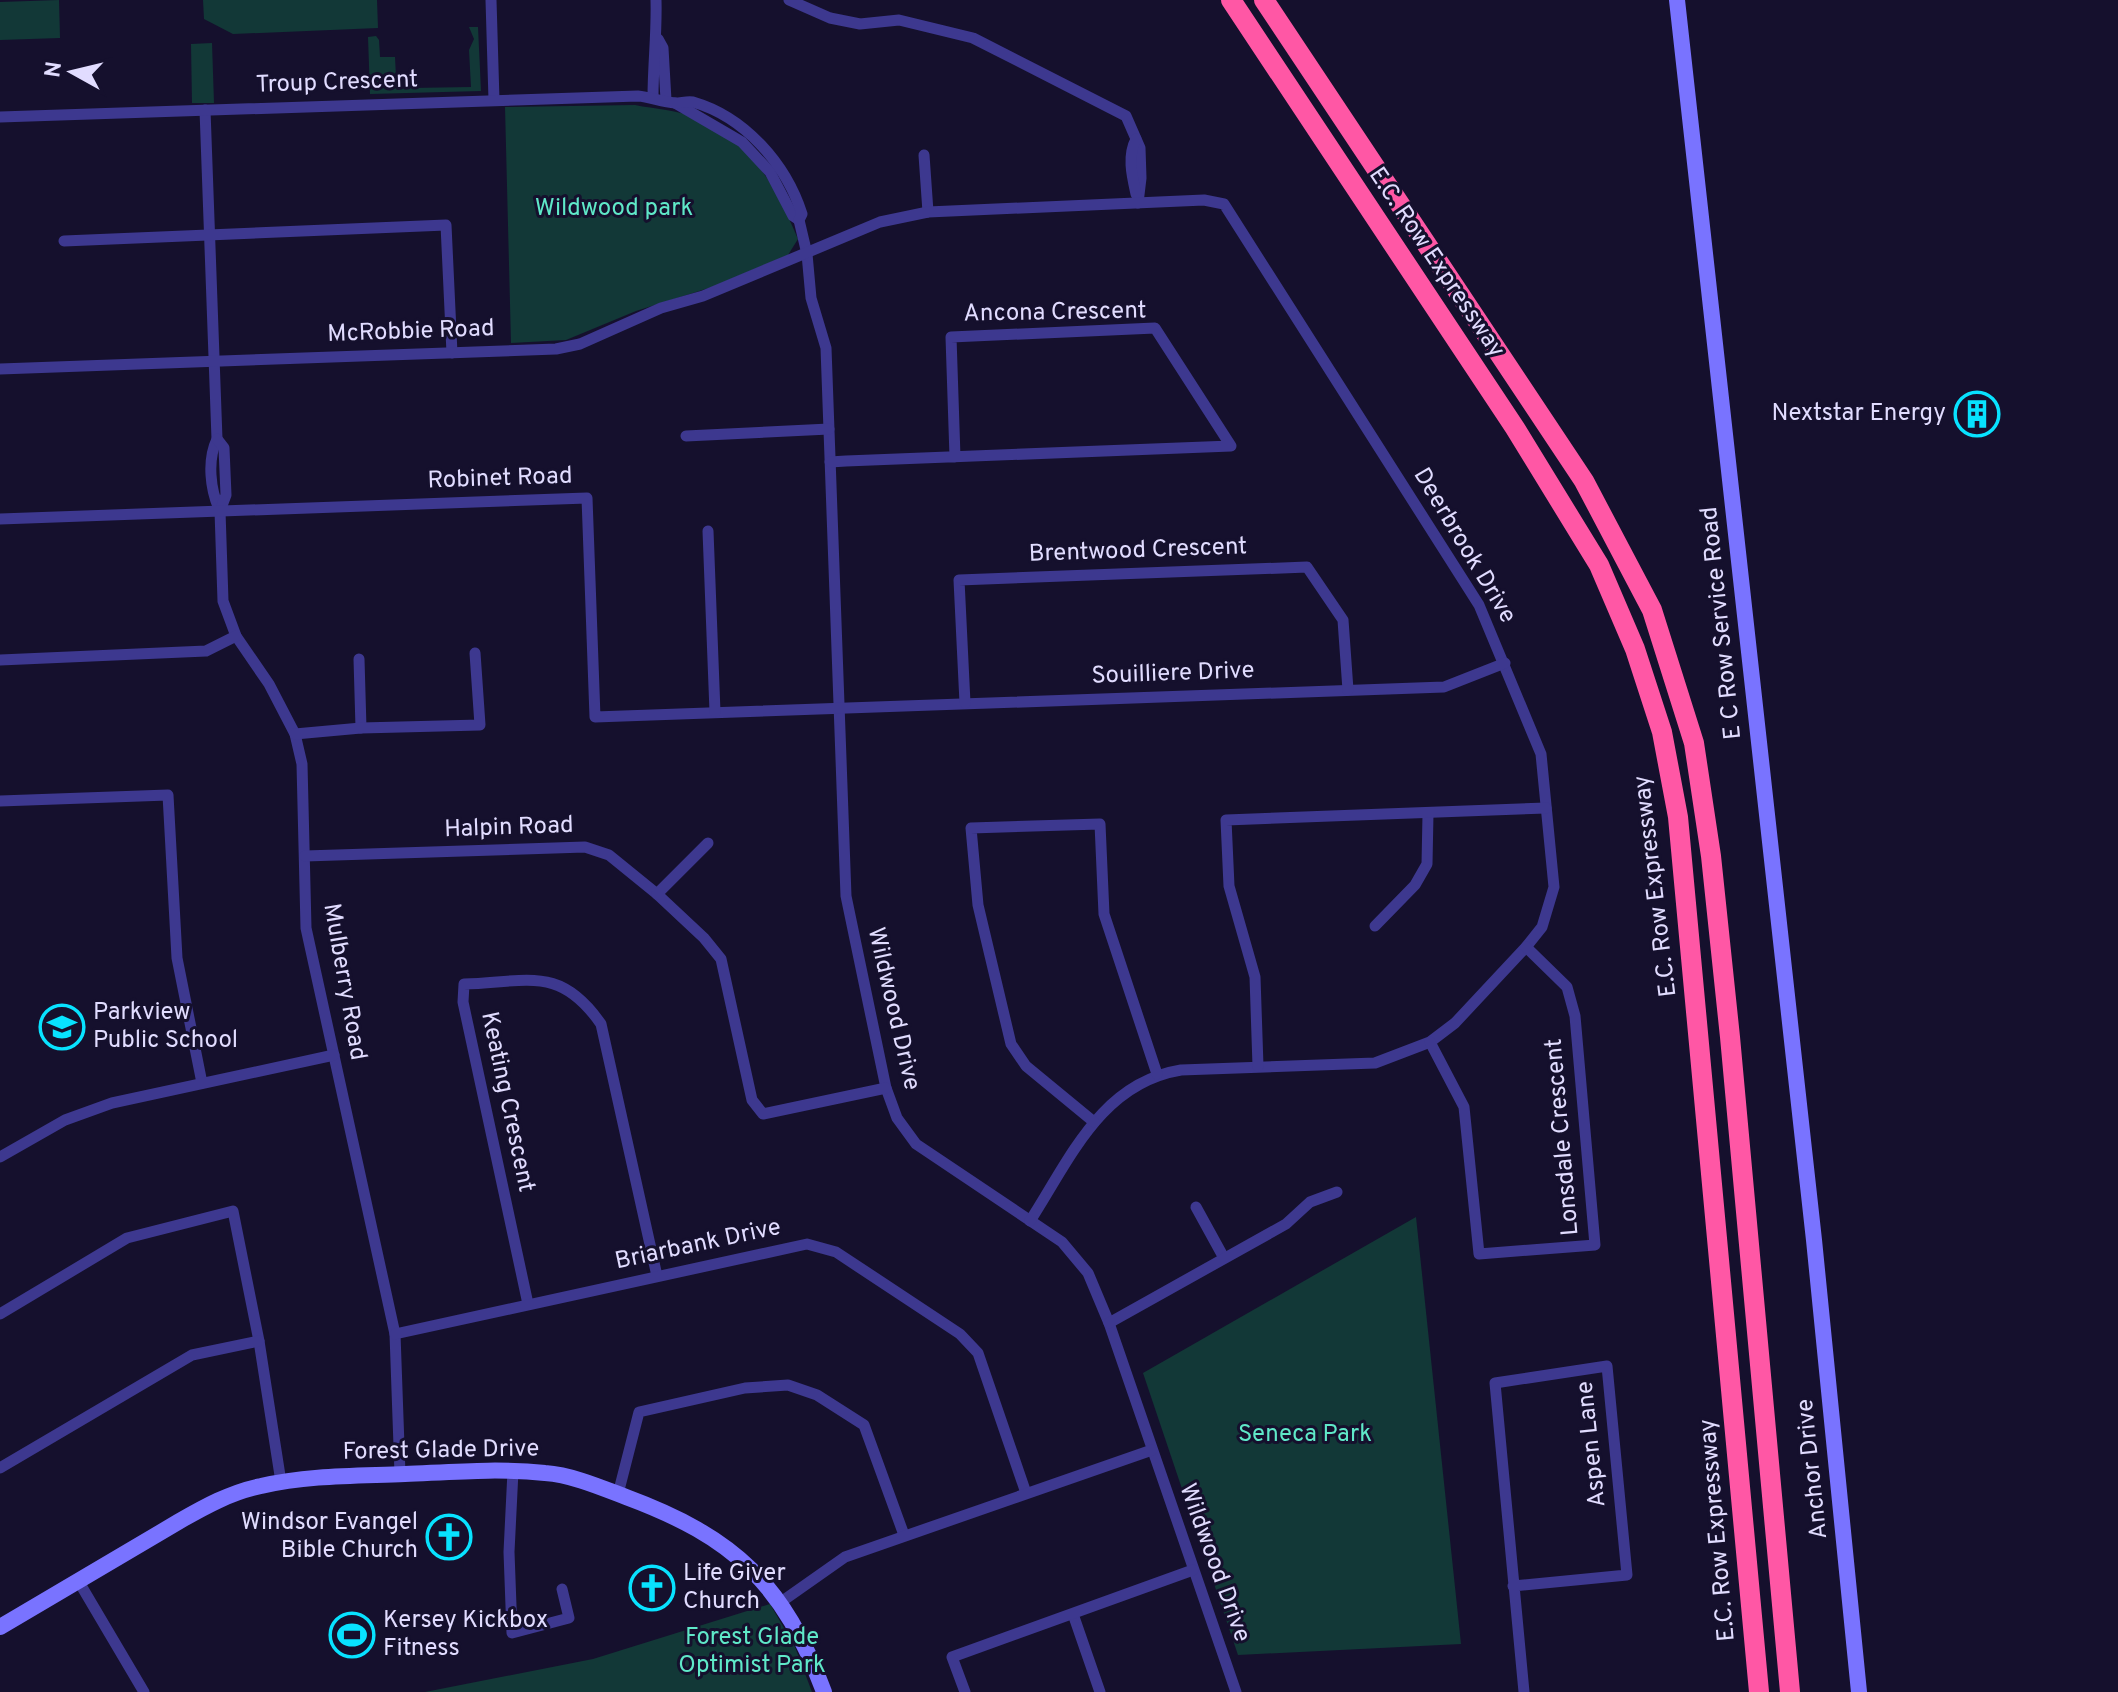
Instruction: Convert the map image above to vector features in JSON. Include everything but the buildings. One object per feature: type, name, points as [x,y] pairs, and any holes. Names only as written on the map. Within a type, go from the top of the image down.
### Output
[{"type":"highway","name":"E.C. Row Expressway","points":[[1231,0],[1515,428],[1599,565],[1635,649],[1662,732],[1678,817],[1759,1692]]},
{"type":"highway","name":"E.C. Row Expressway","points":[[1268,3],[1584,481],[1652,610],[1694,743],[1711,856],[1730,1037],[1790,1692]]},
{"type":"street","points":[[491,0],[494,100]]},
{"type":"street","points":[[656,0],[658,39],[653,49],[664,100]]},
{"type":"street","points":[[789,0],[830,18],[860,24],[899,20],[973,38],[1126,116],[1136,139],[1131,149],[1132,178],[1138,203]]},
{"type":"street","name":"E C Row Service Road","points":[[1677,0],[1814,1240]]},
{"type":"street","name":"Troup Crescent","points":[[0,117],[494,100],[664,100]]},
{"type":"street","name":"Wildwood Drive","points":[[664,100],[742,142],[770,172],[793,216],[799,220],[807,254],[811,298],[826,348],[846,896],[886,1088],[897,1118],[916,1144],[1062,1242],[1088,1273],[1109,1323],[1236,1692]]},
{"type":"street","name":"Mulberry Road","points":[[205,110],[217,439],[211,451],[213,497],[220,511],[223,601],[236,636],[269,684],[295,734],[302,764],[306,928],[395,1334],[400,1474]]},
{"type":"street","points":[[924,155],[928,212]]},
{"type":"street","name":"Deerbrook Drive","points":[[1030,1221],[1094,1122],[1125,1091],[1157,1074],[1258,1066],[1375,1063],[1430,1042],[1455,1023],[1542,927],[1554,887],[1541,754],[1479,605],[1224,204],[1204,200],[1138,203]]},
{"type":"street","name":"McRobbie Road","points":[[0,369],[556,349],[580,344],[661,308],[703,296],[880,222],[928,212],[1138,203]]},
{"type":"street","points":[[64,241],[446,225],[452,353]]},
{"type":"street","name":"Ancona Crescent","points":[[830,462],[1231,446],[1155,328],[951,337],[955,457]]},
{"type":"street","points":[[686,436],[829,429]]},
{"type":"street","name":"Robinet Road","points":[[0,519],[587,498],[595,717],[838,708]]},
{"type":"street","points":[[708,531],[715,712]]},
{"type":"street","name":"Brentwood Crescent","points":[[965,703],[959,580],[1307,567],[1343,620],[1348,690]]},
{"type":"street","points":[[0,660],[206,651],[236,636]]},
{"type":"street","points":[[295,734],[361,728],[480,725],[475,653]]},
{"type":"street","points":[[359,659],[361,728]]},
{"type":"street","name":"Souilliere Drive","points":[[838,708],[1444,687],[1505,663]]},
{"type":"street","points":[[0,801],[168,795],[177,958],[202,1083]]},
{"type":"street","points":[[1258,1066],[1255,977],[1229,886],[1226,820],[1546,808]]},
{"type":"street","points":[[1375,926],[1415,885],[1427,864],[1428,814]]},
{"type":"street","points":[[1094,1122],[1026,1066],[1011,1044],[978,905],[971,828],[1100,824],[1104,914],[1157,1074]]},
{"type":"street","points":[[657,894],[708,843]]},
{"type":"street","name":"Halpin Road","points":[[305,856],[585,847],[609,855],[657,894],[704,938],[721,959],[752,1100],[763,1114],[886,1088]]},
{"type":"street","name":"Lonsdale Crescent","points":[[1430,1042],[1464,1107],[1479,1254],[1595,1245],[1575,1016],[1567,987],[1526,947]]},
{"type":"street","name":"Keating Crescent","points":[[528,1304],[463,1002],[464,984],[548,981],[569,988],[586,1003],[601,1024],[657,1276]]},
{"type":"street","points":[[0,1157],[65,1120],[112,1103],[334,1055]]},
{"type":"street","points":[[1109,1323],[1286,1224],[1310,1202],[1337,1192]]},
{"type":"street","points":[[1196,1207],[1224,1258]]},
{"type":"street","points":[[0,1314],[127,1238],[233,1211],[259,1341],[281,1482]]},
{"type":"street","name":"Anchor Drive","points":[[1814,1240],[1859,1692]]},
{"type":"street","name":"Briarbank Drive","points":[[395,1334],[807,1244],[836,1252],[960,1334],[978,1353],[1026,1493]]},
{"type":"street","points":[[0,1468],[192,1355],[259,1341]]},
{"type":"street","name":"Aspen Lane","points":[[1513,1586],[1627,1575],[1607,1366],[1495,1383],[1513,1586],[1524,1692]]},
{"type":"street","points":[[618,1494],[639,1412],[745,1388],[788,1385],[817,1395],[864,1425],[904,1535]]},
{"type":"street","points":[[781,1602],[845,1557],[1152,1450]]},
{"type":"street","points":[[513,1471],[509,1552],[512,1633],[569,1618],[562,1589]]},
{"type":"street","name":"Forest Glade Drive","points":[[0,1627],[207,1506],[258,1486],[400,1474],[548,1473],[657,1508],[718,1541],[770,1587],[781,1602],[809,1652],[824,1692]]},
{"type":"street","points":[[965,1692],[952,1657],[1193,1570]]},
{"type":"street","points":[[79,1582],[144,1692]]},
{"type":"street","points":[[1073,1614],[1100,1692]]},
{"type":"green space","points":[[59,0],[60,38],[0,40],[0,2]]},
{"type":"green space","points":[[203,0],[377,0],[378,28],[233,34],[204,19]]},
{"type":"green space","points":[[469,27],[478,27],[481,91],[370,94],[368,37],[376,36],[380,57],[395,57],[396,77],[410,76],[411,88],[471,87],[469,50],[474,39]]},
{"type":"green space","points":[[212,43],[214,103],[192,103],[191,44]]},
{"type":"green space","name":"Wildwood park","points":[[635,105],[689,115],[733,140],[770,183],[798,239],[788,255],[712,287],[636,311],[566,340],[511,343],[505,107]]},
{"type":"green space","name":"Seneca Park","points":[[1416,1217],[1461,1644],[1238,1655],[1143,1373]]},
{"type":"green space","name":"Forest Glade Optimist Park","points":[[770,1604],[795,1647],[812,1692],[425,1692],[593,1659]]},
{"type":"place","name":"Nextstar Energy","points":[[1977,414]]},
{"type":"place","name":"Parkview Public School","points":[[62,1027]]},
{"type":"place","name":"Windsor Evangel Bible Church","points":[[449,1537]]},
{"type":"place","name":"Life Giver Church","points":[[652,1588]]},
{"type":"place","name":"Kersey Kickbox Fitness","points":[[352,1635]]}]
